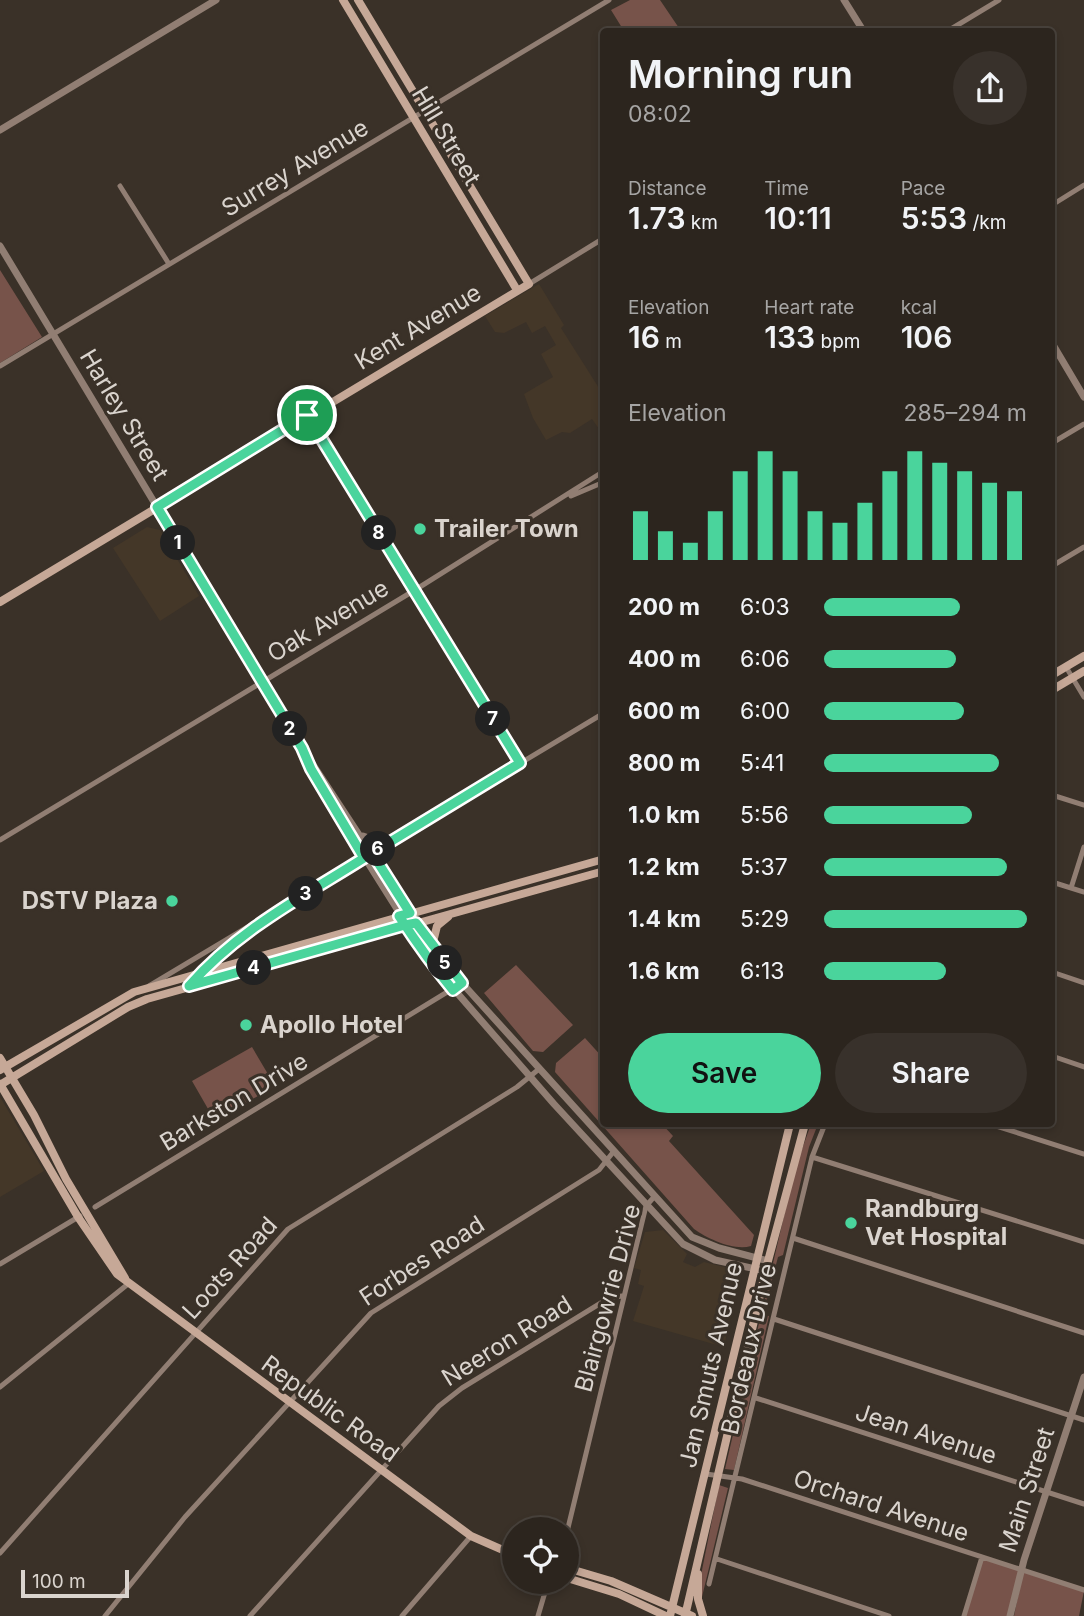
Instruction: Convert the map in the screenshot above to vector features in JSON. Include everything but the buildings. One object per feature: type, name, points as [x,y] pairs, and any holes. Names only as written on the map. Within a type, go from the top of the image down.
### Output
[{"type":"main road","name":"Hill Street","points":[[343,0],[517,290]]},
{"type":"main road","name":"Hill Street","points":[[358,0],[529,284]]},
{"type":"main road","name":"Kent Avenue","points":[[0,602],[307,415],[529,284]]},
{"type":"main road","points":[[1055,673],[1084,656]]},
{"type":"main road","points":[[1055,688],[1084,670]]},
{"type":"main road","points":[[2,1065],[144,989],[600,860]]},
{"type":"main road","points":[[0,1085],[128,1007],[189,986],[600,872]]},
{"type":"main road","points":[[432,946],[437,926],[460,911]]},
{"type":"main road","name":"Republic Road","points":[[2,1065],[12,1078],[82,1214]]},
{"type":"main road","name":"Republic Road","points":[[0,1085],[128,1284],[471,1536],[502,1550]]},
{"type":"main road","name":"Jan Smuts Avenue","points":[[668,1616],[706,1474],[753,1269],[789,1127]]},
{"type":"main road","name":"Jan Smuts Avenue","points":[[688,1615],[699,1554],[765,1271],[804,1127]]},
{"type":"main road","points":[[699,1554],[698,1599],[703,1616]]},
{"type":"main road","points":[[579,1572],[672,1605],[688,1615]]},
{"type":"main road","points":[[579,1581],[620,1594],[668,1616]]},
{"type":"street","points":[[0,130],[216,0]]},
{"type":"street","name":"Surrey Avenue","points":[[0,366],[609,0]]},
{"type":"street","points":[[845,0],[862,28]]},
{"type":"street","points":[[953,28],[999,0]]},
{"type":"street","points":[[1055,203],[1084,185]]},
{"type":"street","points":[[120,186],[169,264]]},
{"type":"street","name":"Kent Avenue","points":[[529,284],[600,240]]},
{"type":"street","name":"Harley Street","points":[[0,246],[302,748],[432,946],[462,983],[692,1237],[768,1261]]},
{"type":"street","points":[[1055,348],[1084,397]]},
{"type":"street","points":[[307,415],[520,763]]},
{"type":"street","points":[[1055,441],[1084,424]]},
{"type":"street","name":"Oak Avenue","points":[[0,840],[566,498],[600,474]]},
{"type":"street","name":"Oak Avenue","points":[[566,498],[600,484]]},
{"type":"street","points":[[1055,564],[1084,547]]},
{"type":"street","points":[[1066,667],[1084,697]]},
{"type":"street","points":[[144,989],[600,715]]},
{"type":"street","name":"Harley Street","points":[[302,748],[323,790],[399,916],[453,990],[646,1206],[690,1249],[715,1260],[765,1271]]},
{"type":"street","points":[[1055,796],[1084,805]]},
{"type":"street","points":[[359,834],[386,844]]},
{"type":"street","points":[[1071,888],[1084,847]]},
{"type":"street","points":[[1055,883],[1084,892]]},
{"type":"street","points":[[189,986],[224,950],[274,912]]},
{"type":"street","points":[[1055,973],[1084,983]]},
{"type":"street","name":"Barkston Drive","points":[[95,1207],[462,983]]},
{"type":"street","points":[[1055,1057],[1084,1067]]},
{"type":"street","name":"Loots Road","points":[[0,1553],[293,1224],[531,1077],[539,1069]]},
{"type":"street","name":"Bordeaux Drive","points":[[709,1584],[812,1157],[824,1127]]},
{"type":"street","points":[[999,1127],[1084,1154]]},
{"type":"street","name":"Forbes Road","points":[[105,1616],[151,1556],[287,1402],[371,1313],[599,1170],[614,1151]]},
{"type":"street","points":[[812,1157],[1084,1242]]},
{"type":"street","name":"Blairgowrie Drive","points":[[570,1517],[622,1296],[646,1206],[654,1197]]},
{"type":"street","points":[[0,1264],[82,1214]]},
{"type":"street","points":[[793,1238],[1084,1333]]},
{"type":"street","points":[[0,1387],[128,1284]]},
{"type":"street","name":"Neeron Road","points":[[250,1616],[379,1470],[451,1396],[609,1298],[622,1296]]},
{"type":"street","points":[[774,1319],[1084,1420]]},
{"type":"street","name":"Main Street","points":[[1010,1616],[1022,1569],[1084,1377]]},
{"type":"street","name":"Jean Avenue","points":[[756,1398],[1084,1504]]},
{"type":"street","name":"Orchard Avenue","points":[[706,1474],[736,1479],[1084,1590]]},
{"type":"street","points":[[402,1616],[471,1536]]},
{"type":"street","points":[[964,1616],[982,1557]]},
{"type":"street","points":[[717,1559],[889,1616]]},
{"type":"street","points":[[538,1616],[544,1594]]},
{"type":"shaded area","points":[[630,0],[660,0],[679,28],[622,28],[611,10]]},
{"type":"shaded area","points":[[0,270],[42,337],[0,363]]},
{"type":"shaded area","points":[[539,284],[564,325],[561,328],[600,390],[600,430],[592,419],[570,433],[562,432],[546,440],[533,418],[524,394],[553,377],[541,354],[556,345],[545,326],[532,333],[526,322],[504,333],[495,332],[485,316]]},
{"type":"shaded area","points":[[147,527],[160,530],[199,596],[160,621],[113,548]]},
{"type":"shaded area","points":[[516,965],[573,1025],[543,1052],[533,1051],[484,993]]},
{"type":"shaded area","points":[[585,1038],[600,1055],[600,1123],[555,1072],[556,1063]]},
{"type":"shaded area","points":[[252,1047],[275,1086],[215,1121],[192,1081]]},
{"type":"shaded area","points":[[0,1097],[44,1171],[0,1197]]},
{"type":"shaded area","points":[[604,1127],[665,1127],[673,1136],[669,1141],[754,1235],[751,1246],[737,1247],[714,1240],[694,1229]]},
{"type":"shaded area","points":[[810,1127],[817,1127],[809,1147],[783,1255],[778,1257],[763,1315],[769,1316],[734,1470],[725,1469],[795,1169]]},
{"type":"shaded area","points":[[663,1230],[687,1254],[683,1262],[695,1267],[704,1262],[728,1268],[737,1284],[724,1347],[633,1321],[644,1286],[638,1284],[641,1270],[634,1268],[645,1232]]},
{"type":"shaded area","points":[[719,1485],[728,1488],[702,1597],[702,1570]]},
{"type":"shaded area","points":[[981,1559],[1020,1570],[1007,1616],[965,1616]]},
{"type":"shaded area","points":[[1023,1572],[1084,1591],[1079,1616],[1014,1616]]},
{"type":"place","name":"Trailer Town","points":[[420,529]]},
{"type":"place","name":"DSTV Plaza","points":[[172,901]]},
{"type":"place","name":"Apollo Hotel","points":[[246,1025]]},
{"type":"place","name":"Randburg Vet Hospital","points":[[851,1223]]},
{"type":"route","points":[[307,415],[157,507],[302,748],[329,801],[364,858],[274,912],[224,950],[189,986],[405,925],[416,923],[462,983],[453,990],[431,963],[405,925],[399,916],[410,913],[372,853],[520,763],[307,415]]}]
